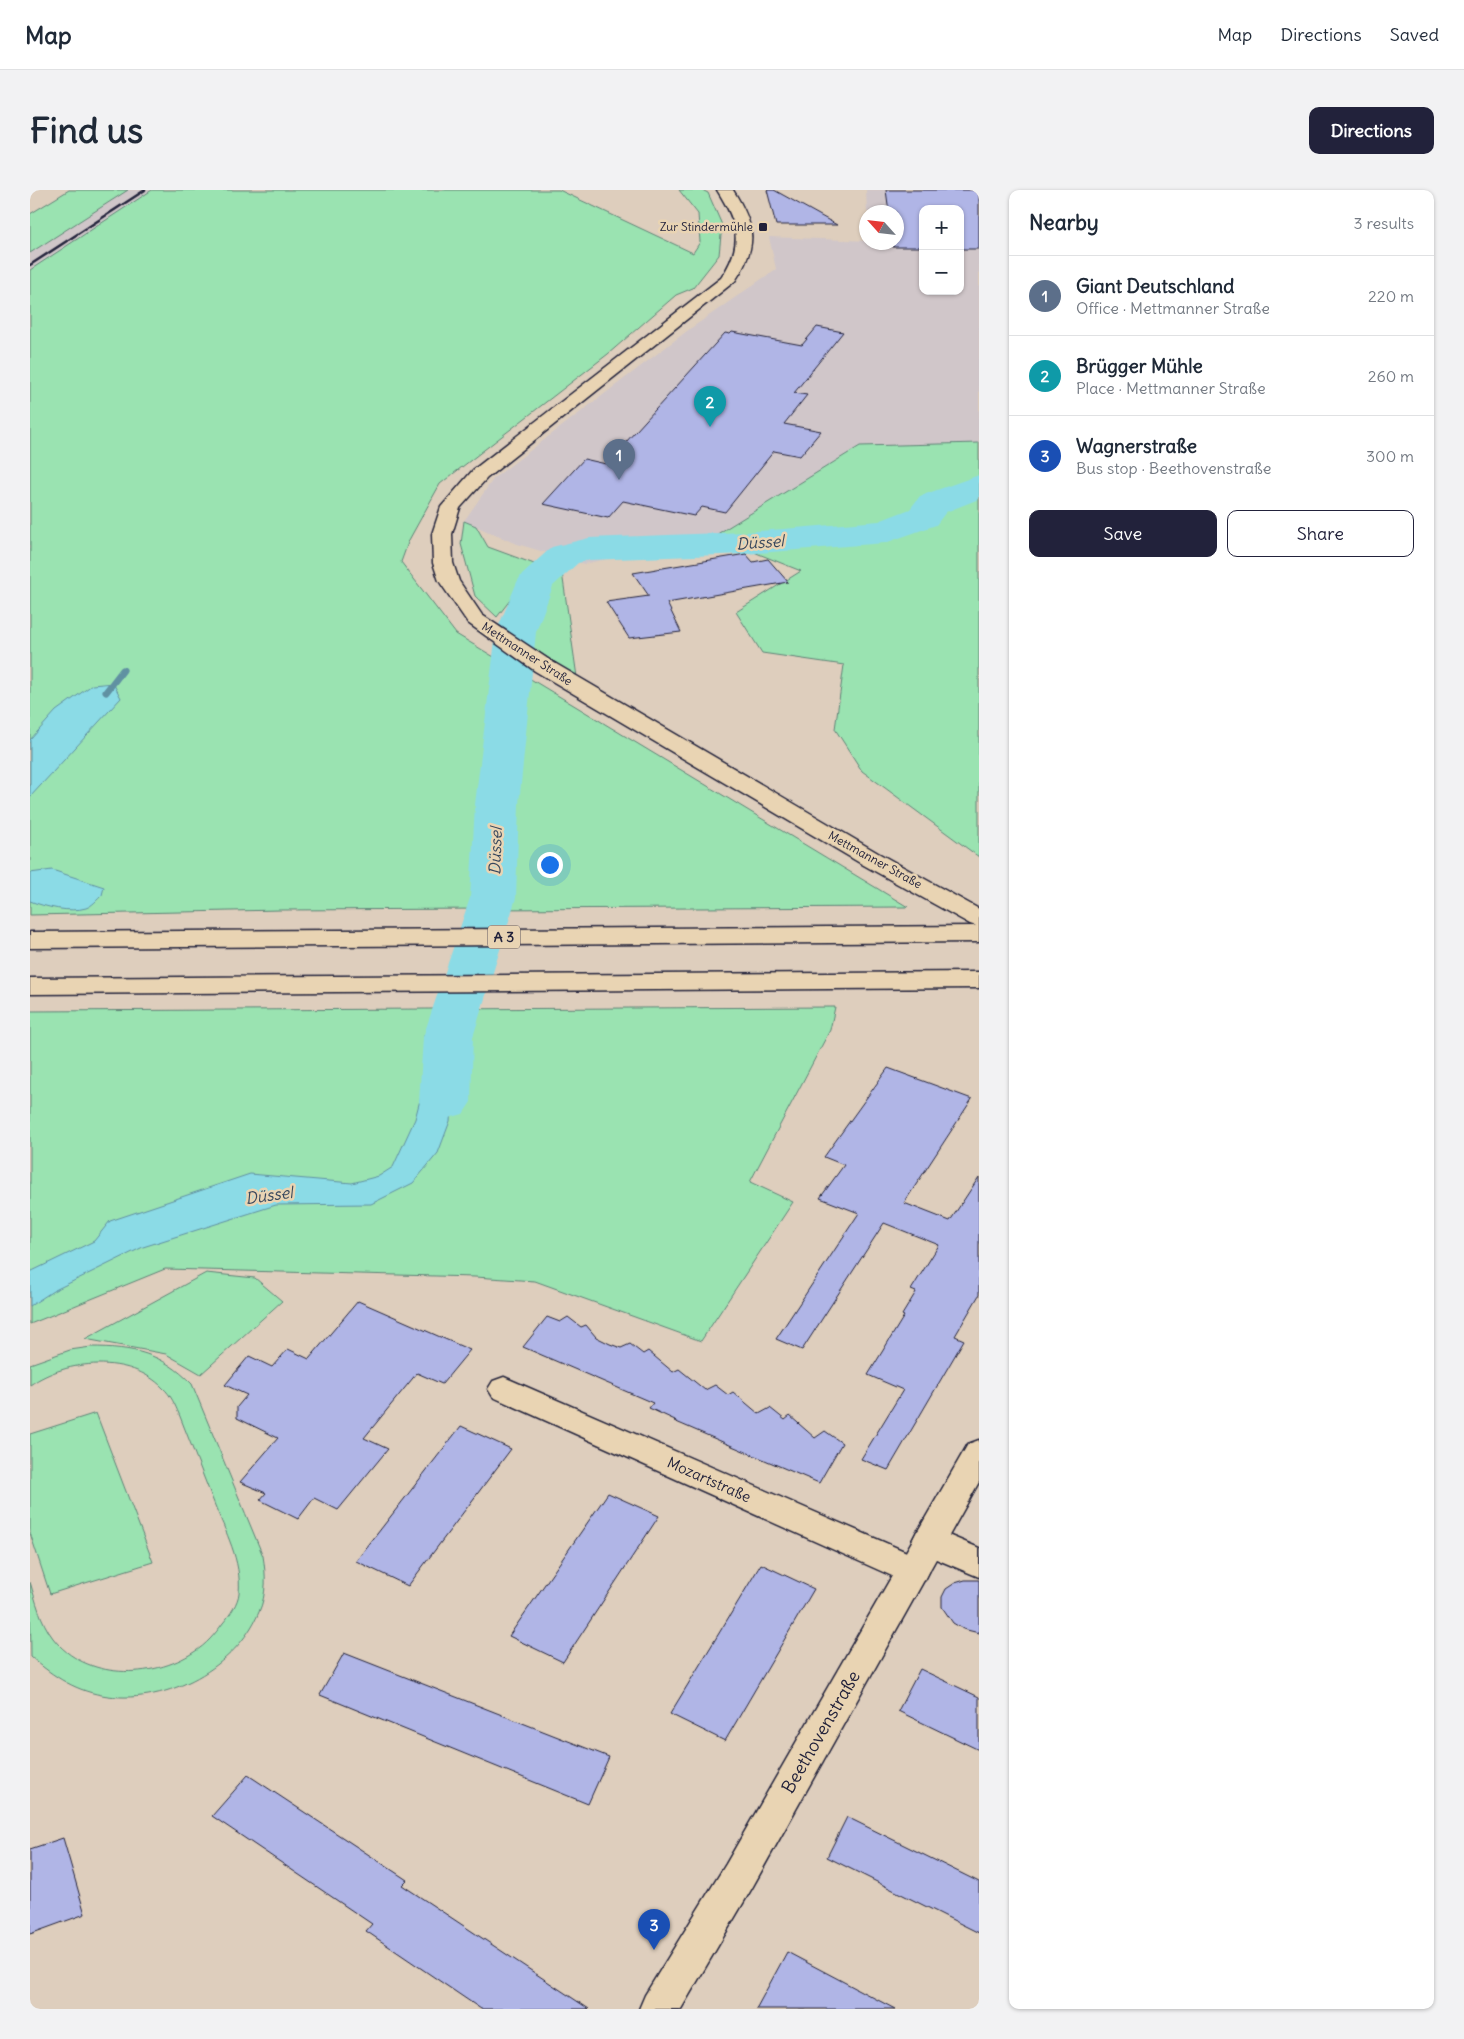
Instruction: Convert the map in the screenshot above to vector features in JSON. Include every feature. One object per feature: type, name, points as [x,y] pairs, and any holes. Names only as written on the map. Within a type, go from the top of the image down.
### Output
[{"type":"main road","name":"Mettmanner Straße","points":[[724,190],[737,208],[745,228],[745,250],[737,267],[727,281],[480,474],[451,507],[442,534],[443,563],[449,581],[475,619],[489,631],[543,666],[869,858],[979,919]]},
{"type":"main road","name":"A 3","points":[[30,940],[979,934]]},
{"type":"main road","points":[[30,986],[979,980]]},
{"type":"main road","name":"Mozartstraße","points":[[504,1389],[913,1570]]},
{"type":"main road","name":"Beethovenstraße","points":[[659,2009],[739,1876],[979,1454]]},
{"type":"main road","points":[[929,1541],[979,1562]]},
{"type":"shaded area","points":[[128,190],[152,190],[30,270],[30,253]]},
{"type":"shaded area","points":[[866,190],[979,190],[979,443],[860,446],[714,536],[584,564],[514,543],[464,521],[494,478],[687,331],[776,269],[769,237],[859,241],[859,250],[904,250],[904,205],[867,205]]},
{"type":"green space","points":[[69,190],[128,190],[30,253],[30,214]]},
{"type":"green space","points":[[152,190],[559,190],[693,253],[700,242],[698,214],[679,190],[702,190],[708,193],[722,225],[719,255],[693,288],[676,295],[608,354],[440,484],[409,540],[401,562],[456,634],[908,907],[281,910],[30,915],[30,270]]},
{"type":"green space","points":[[979,443],[979,857],[862,771],[835,729],[844,665],[762,653],[736,612],[801,571],[714,536],[860,446]]},
{"type":"green space","points":[[464,521],[476,526],[488,547],[537,565],[497,617],[475,596],[461,544]]},
{"type":"green space","points":[[562,572],[577,677],[524,642],[551,578]]},
{"type":"green space","points":[[835,1007],[830,1030],[750,1182],[793,1202],[701,1341],[535,1281],[475,1277],[165,1269],[30,1324],[30,1011]]},
{"type":"green space","points":[[206,1273],[255,1278],[282,1301],[201,1374],[166,1354],[85,1339]]},
{"type":"green space","points":[[91,1347],[120,1348],[146,1354],[169,1365],[192,1384],[263,1556],[265,1591],[262,1605],[248,1632],[217,1665],[197,1678],[154,1694],[131,1697],[108,1696],[86,1691],[57,1677],[31,1657],[30,1582],[45,1625],[53,1638],[67,1652],[83,1662],[101,1668],[120,1671],[159,1668],[194,1652],[206,1643],[231,1613],[239,1593],[238,1569],[232,1546],[179,1414],[166,1391],[149,1377],[134,1370],[116,1365],[98,1364],[62,1370],[45,1376],[30,1385],[30,1364],[70,1350]]},
{"type":"green space","points":[[96,1413],[153,1562],[50,1594],[30,1533],[30,1434]]},
{"type":"water","points":[[113,683],[121,698],[30,797],[30,740],[56,711],[92,685]]},
{"type":"water","points":[[52,870],[104,887],[102,895],[90,906],[73,910],[58,909],[30,901],[30,873]]},
{"type":"water","points":[[458,1029],[450,1121],[438,1153],[413,1183],[371,1204],[276,1205],[143,1247],[53,1291],[30,1306],[30,1272],[94,1241],[110,1221],[250,1174],[352,1183],[379,1176],[393,1167],[415,1119],[426,1077],[424,1035]]},
{"type":"building","points":[[767,190],[774,190],[837,225],[776,225]]},
{"type":"building","points":[[886,190],[979,190],[979,249],[964,249],[964,205],[919,205],[919,247],[904,247],[904,205],[888,205]]},
{"type":"building","points":[[817,327],[843,332],[794,393],[807,395],[784,424],[821,431],[800,456],[774,451],[725,512],[702,507],[694,516],[623,501],[608,518],[543,504],[584,459],[606,464],[725,333],[730,334],[732,332],[802,345]]},
{"type":"building","points":[[746,554],[753,562],[768,559],[788,582],[667,603],[681,632],[629,638],[606,602],[649,596],[633,573]]},
{"type":"building","points":[[888,1068],[972,1099],[904,1203],[950,1221],[979,1177],[979,1295],[955,1336],[964,1340],[888,1470],[861,1459],[903,1390],[868,1375],[904,1316],[902,1315],[916,1292],[911,1290],[939,1245],[884,1223],[802,1350],[776,1339],[859,1213],[820,1198],[844,1165],[824,1157]]},
{"type":"building","points":[[358,1301],[470,1350],[442,1384],[417,1373],[364,1438],[388,1449],[338,1510],[314,1498],[298,1519],[260,1500],[266,1493],[240,1482],[278,1438],[237,1418],[237,1407],[247,1395],[225,1385],[249,1356],[272,1367],[288,1349],[309,1359]]},
{"type":"building","points":[[547,1317],[560,1322],[568,1317],[581,1327],[586,1325],[596,1337],[610,1344],[621,1348],[630,1344],[643,1354],[648,1351],[673,1372],[679,1369],[705,1390],[715,1385],[728,1395],[733,1392],[759,1414],[770,1408],[785,1420],[790,1416],[815,1438],[825,1431],[842,1443],[819,1483],[732,1446],[649,1408],[653,1403],[523,1347]]},
{"type":"building","points":[[461,1426],[511,1449],[408,1586],[356,1561]]},
{"type":"building","points":[[608,1493],[659,1516],[563,1662],[509,1636]]},
{"type":"building","points":[[761,1564],[814,1589],[725,1741],[670,1714]]},
{"type":"building","points":[[965,1580],[979,1580],[979,1633],[963,1629],[953,1623],[942,1607],[942,1597],[946,1589],[955,1583]]},
{"type":"building","points":[[344,1653],[609,1757],[588,1804],[320,1695]]},
{"type":"building","points":[[920,1669],[979,1697],[979,1750],[898,1711]]},
{"type":"building","points":[[248,1775],[407,1880],[402,1885],[589,2009],[481,2009],[366,1931],[372,1924],[212,1816]]},
{"type":"building","points":[[847,1817],[979,1882],[979,1933],[827,1857]]},
{"type":"building","points":[[63,1838],[85,1914],[30,1934],[30,1849]]},
{"type":"building","points":[[787,1952],[895,2009],[756,2009]]},
{"type":"waterway","name":"Düssel","points":[[445,1102],[448,1037],[493,898],[497,804],[516,632],[536,582],[565,555],[589,549],[746,543],[885,532],[923,517],[933,504],[979,486]]},
{"type":"waterway","points":[[106,692],[123,670]]},
{"type":"railway","points":[[30,265],[145,190]]},
{"type":"place","name":"Zur Stindermühle","points":[[763,227]]},
{"type":"place","name":"Brügger Mühle","points":[[710,427]]},
{"type":"place","name":"Giant Deutschland","points":[[619,480]]},
{"type":"place","name":"Wagnerstraße","points":[[654,1950]]}]
